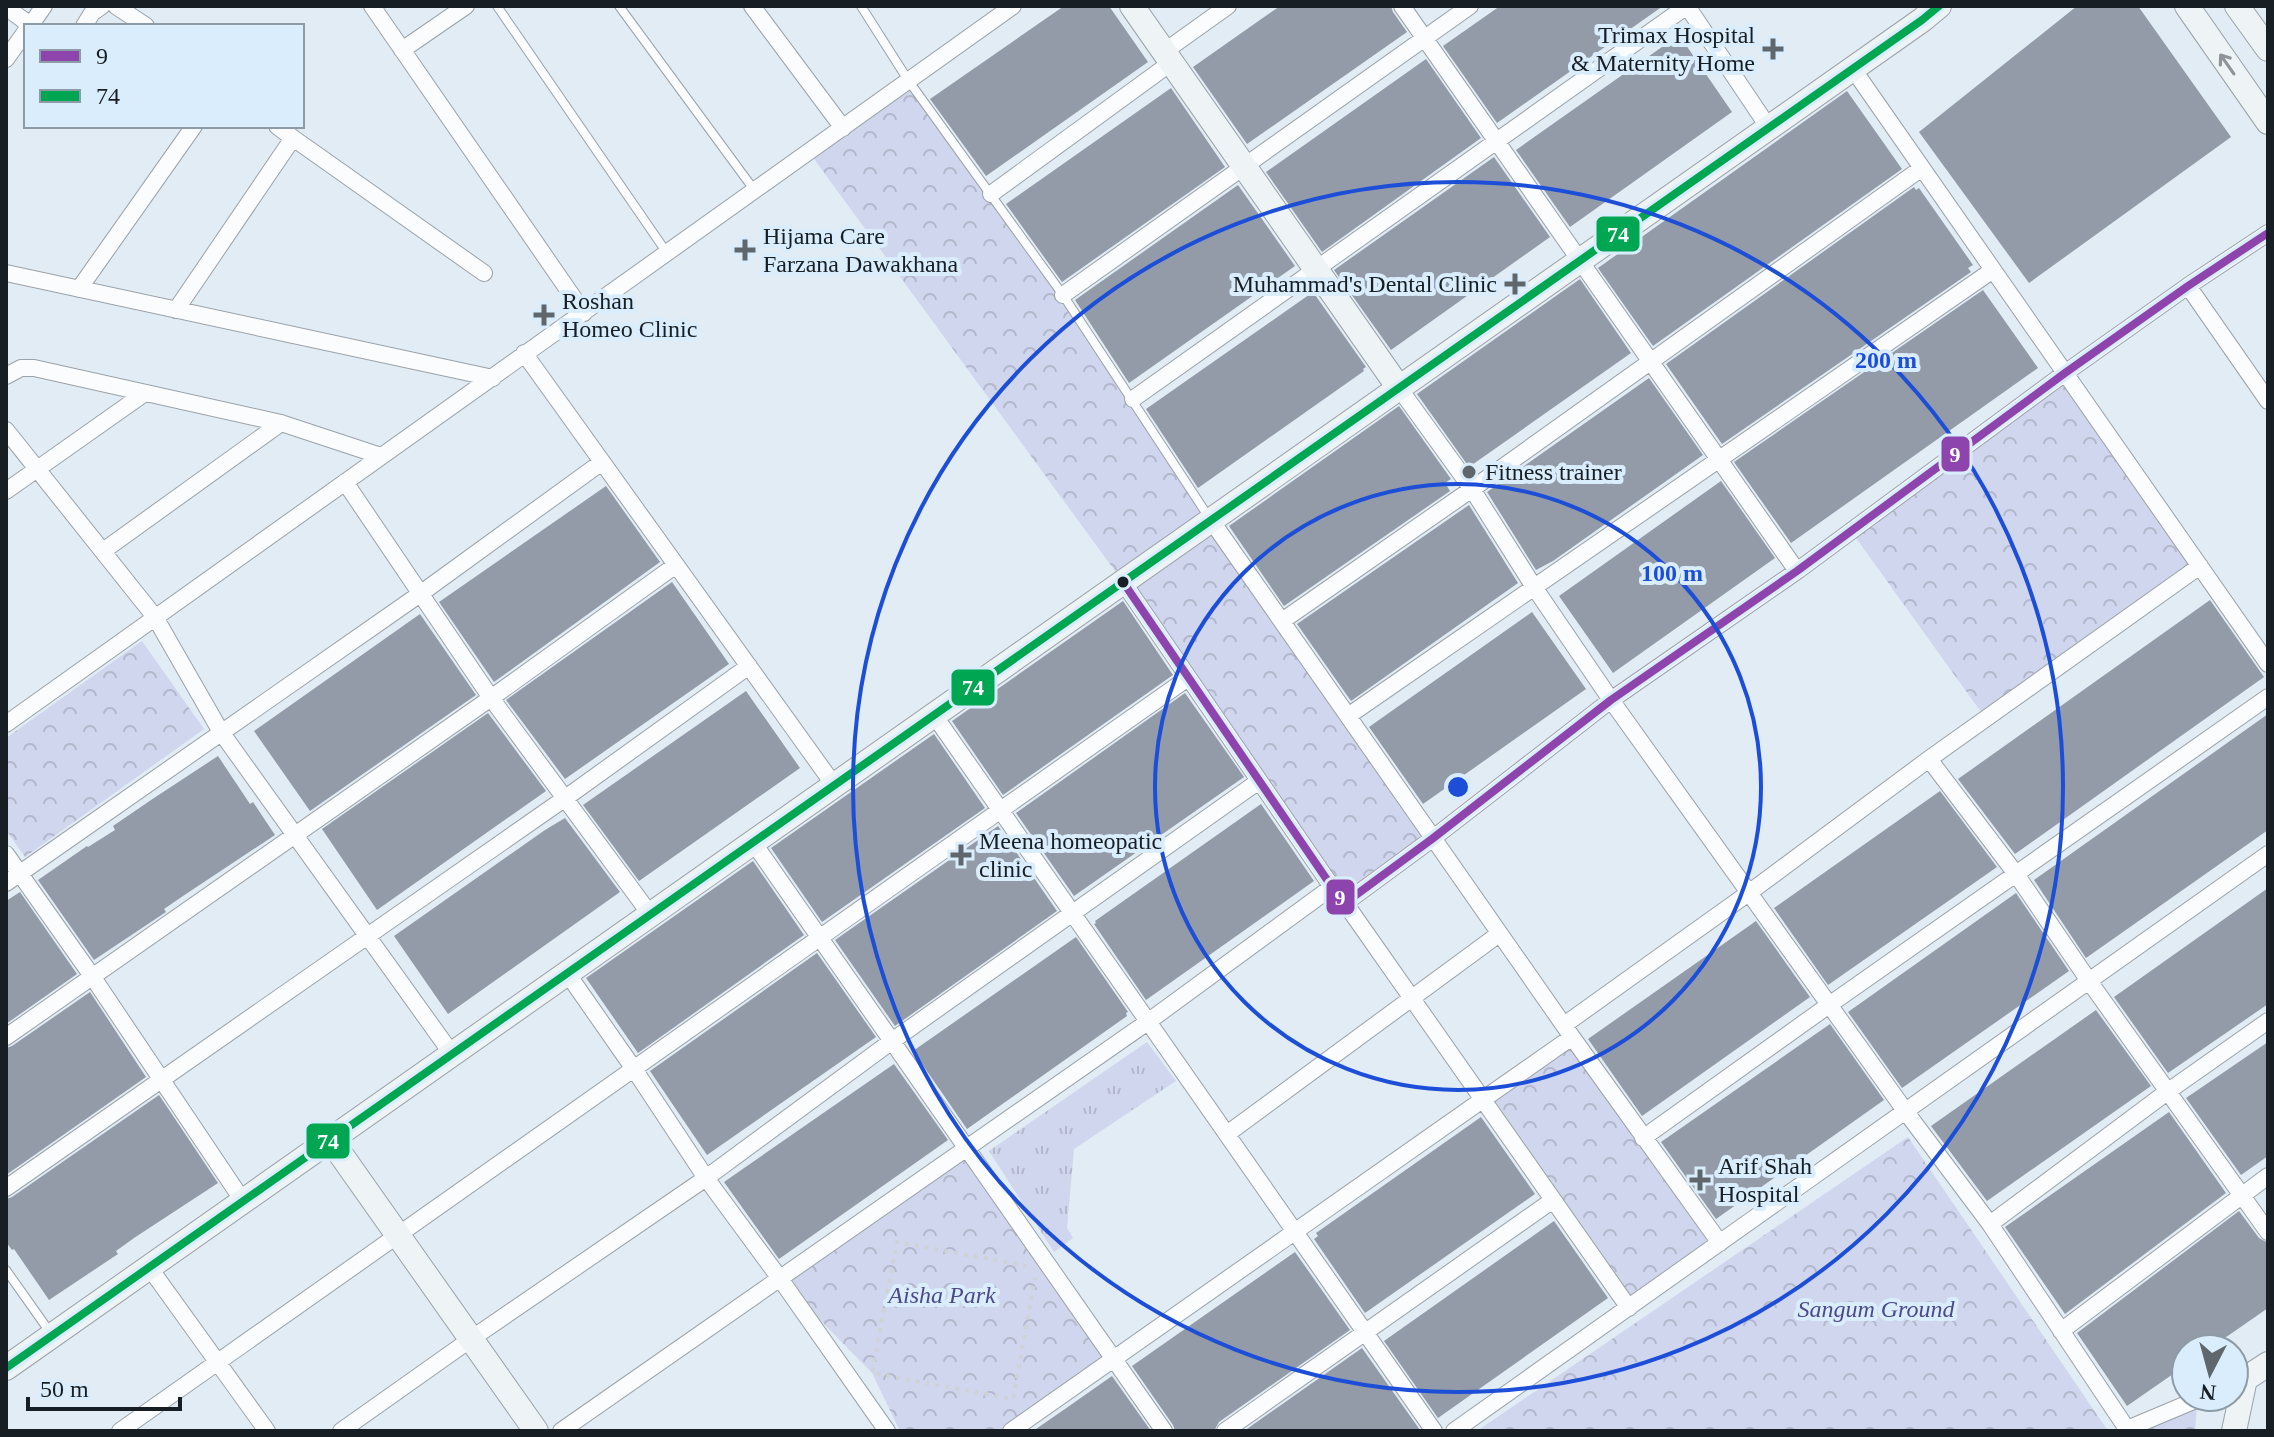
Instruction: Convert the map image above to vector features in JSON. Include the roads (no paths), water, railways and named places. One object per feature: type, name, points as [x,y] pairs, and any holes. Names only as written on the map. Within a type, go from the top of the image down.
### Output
[{"type":"street","points":[[31,24],[44,6]]},
{"type":"street","points":[[85,24],[92,13],[102,6]]},
{"type":"street","points":[[116,6],[143,24]]},
{"type":"street","points":[[372,6],[584,313]]},
{"type":"street","points":[[402,50],[466,6]]},
{"type":"street","points":[[752,6],[843,128]]},
{"type":"street","points":[[6,724],[1013,6]]},
{"type":"street","points":[[1132,6],[1472,489],[1611,700],[1906,1112],[1990,1224],[2127,1429],[2170,1411]]},
{"type":"street","points":[[991,194],[1228,6]]},
{"type":"street","points":[[1402,6],[1797,571]]},
{"type":"street","points":[[1063,295],[1470,6]]},
{"type":"street","points":[[1133,399],[1687,6],[1769,128]]},
{"type":"street","points":[[6,1368],[1939,6]]},
{"type":"street","points":[[2187,6],[2268,122]]},
{"type":"street","points":[[2237,6],[2268,49]]},
{"type":"street","points":[[6,7],[27,24]]},
{"type":"street","points":[[6,59],[24,34]]},
{"type":"street","points":[[1853,69],[2268,664]]},
{"type":"street","points":[[79,289],[193,128]]},
{"type":"street","points":[[280,128],[484,273]]},
{"type":"street","points":[[176,310],[293,138]]},
{"type":"street","points":[[1282,621],[1922,168]]},
{"type":"street","points":[[1345,903],[1611,700],[1797,571],[2065,373],[2268,233]]},
{"type":"street","points":[[1348,716],[1993,270]]},
{"type":"street","points":[[6,273],[493,378]]},
{"type":"street","points":[[2188,286],[2268,401]]},
{"type":"street","points":[[524,353],[834,785]]},
{"type":"street","points":[[6,376],[21,368],[34,368],[281,423],[381,456]]},
{"type":"street","points":[[6,491],[145,393]]},
{"type":"street","points":[[103,551],[281,423]]},
{"type":"street","points":[[6,430],[155,617],[221,732],[452,1054]]},
{"type":"street","points":[[13,878],[420,594],[602,462]]},
{"type":"street","points":[[345,482],[491,698],[650,914]]},
{"type":"street","points":[[1211,520],[1432,839],[1720,1243]]},
{"type":"street","points":[[6,1037],[676,565]]},
{"type":"street","points":[[1011,1431],[1482,1100],[1750,892],[1929,759],[2200,566]]},
{"type":"street","points":[[1123,582],[1332,887],[1629,1308]]},
{"type":"street","points":[[6,1188],[564,799],[749,666]]},
{"type":"street","points":[[120,1431],[1188,678]]},
{"type":"street","points":[[1643,1138],[2268,697]]},
{"type":"street","points":[[934,715],[1434,1431]]},
{"type":"street","points":[[1929,759],[2016,874],[2268,1232]]},
{"type":"street","points":[[341,1431],[706,1178],[892,1041],[1259,781]]},
{"type":"street","points":[[753,842],[1164,1431]]},
{"type":"street","points":[[6,854],[13,878],[92,976],[243,1201]]},
{"type":"street","points":[[1454,1431],[2268,854]]},
{"type":"street","points":[[561,1431],[1149,1021],[1332,887]]},
{"type":"street","points":[[1227,1134],[1499,934]]},
{"type":"street","points":[[567,973],[706,1178],[887,1431]]},
{"type":"street","points":[[1990,1224],[2268,1021]]},
{"type":"street","points":[[330,1139],[536,1431]]},
{"type":"street","points":[[2061,1331],[2268,1176]]},
{"type":"street","points":[[1225,1431],[1553,1200]]},
{"type":"street","points":[[149,1267],[267,1431]]},
{"type":"street","points":[[2250,1376],[2268,1364]]},
{"type":"lane","points":[[497,6],[667,253]]},
{"type":"lane","points":[[619,6],[755,191]]},
{"type":"lane","points":[[861,6],[908,80],[1063,295],[1211,520]]},
{"type":"lane","points":[[6,1270],[52,1335]]},
{"type":"place","name":"Trimax Hospital & Maternity Home","points":[[1773,49]]},
{"type":"place","name":"Hijama Care Farzana Dawakhana","points":[[745,250]]},
{"type":"place","name":"Muhammad's Dental Clinic","points":[[1515,284]]},
{"type":"place","name":"Roshan Homeo Clinic","points":[[544,315]]},
{"type":"place","name":"Fitness trainer","points":[[1469,472]]},
{"type":"place","name":"Meena homeopatic clinic","points":[[961,855]]},
{"type":"place","name":"Arif Shah Hospital","points":[[1700,1180]]},
{"type":"park label","name":"Aisha Park","points":[[942,1295]]},
{"type":"park label","name":"Sangum Ground","points":[[1876,1309]]}]
